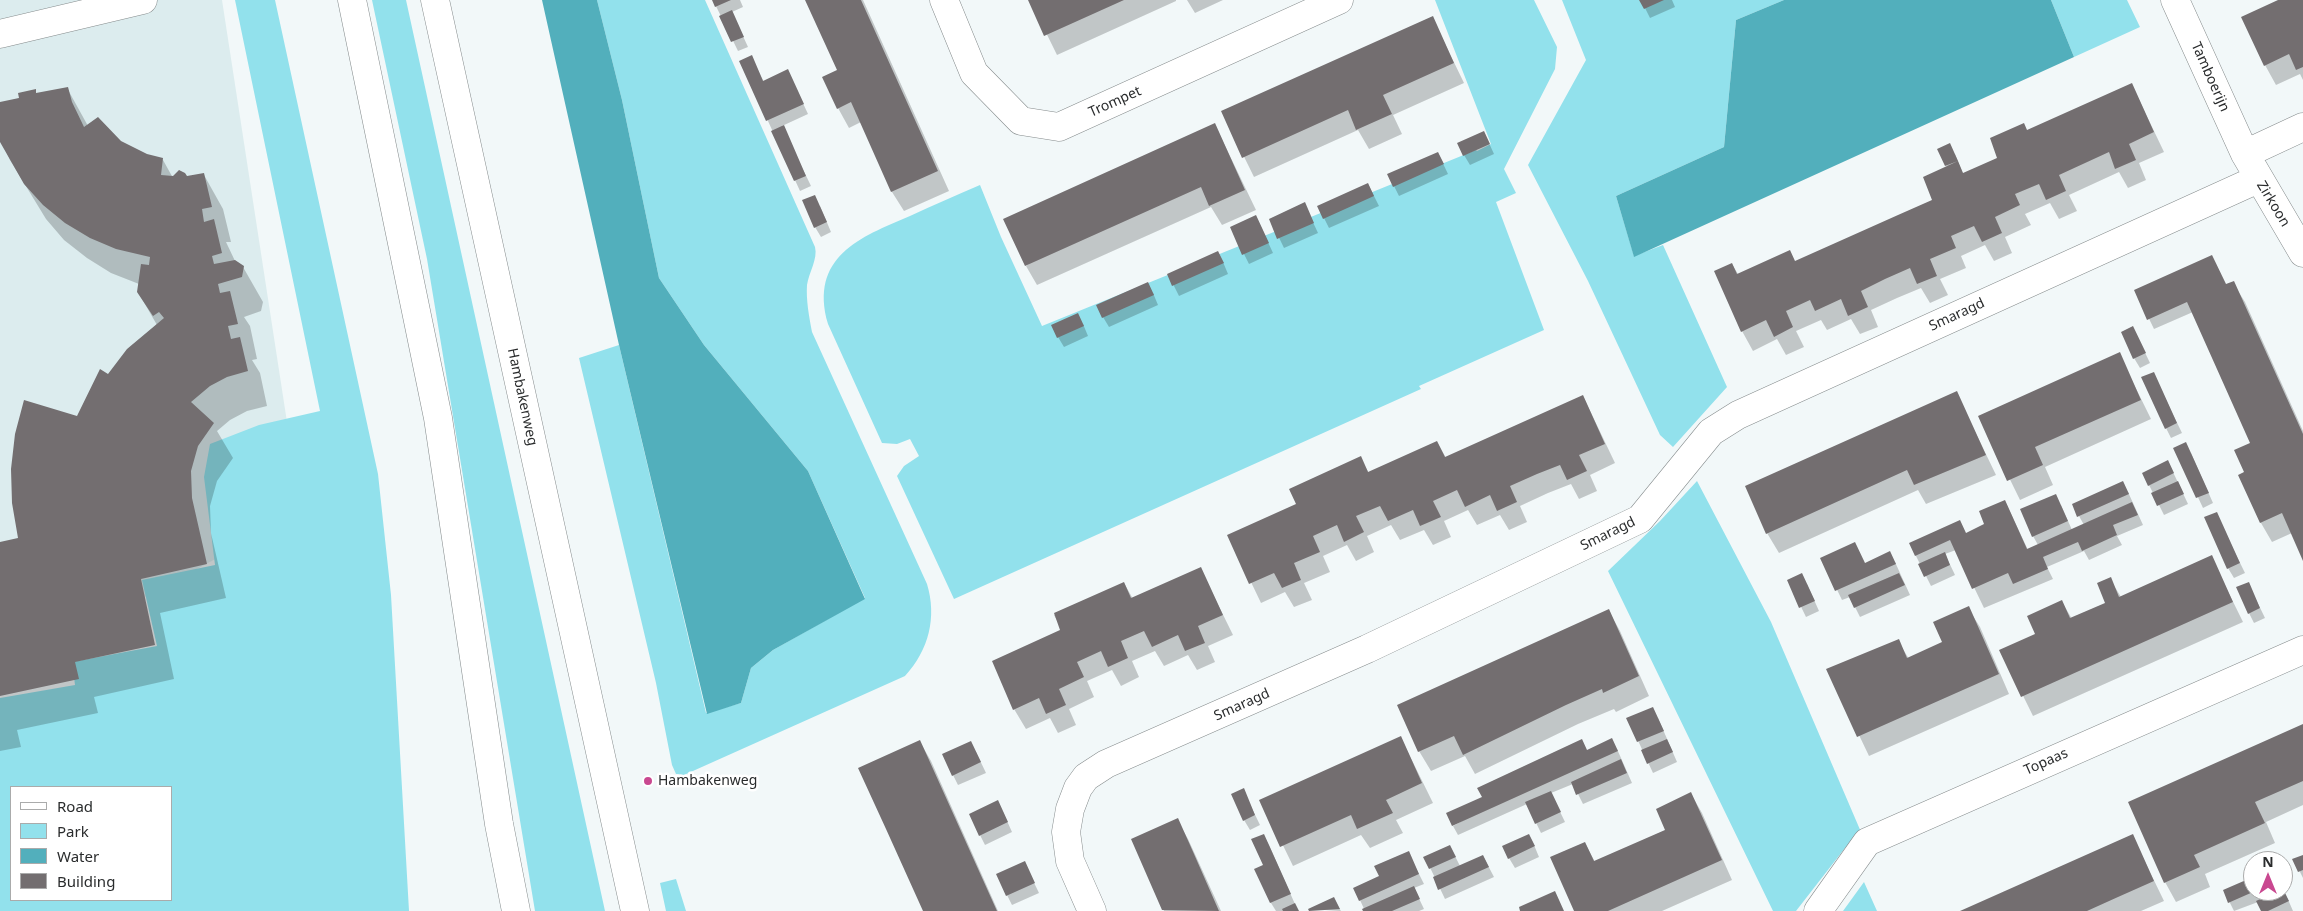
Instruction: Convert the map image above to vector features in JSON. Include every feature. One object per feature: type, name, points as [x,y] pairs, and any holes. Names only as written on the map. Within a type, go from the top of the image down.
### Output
[{"type":"street","points":[[0,34],[144,0]]},
{"type":"street","points":[[352,0],[438,418],[499,824],[516,911]]},
{"type":"street","name":"Hambakenweg","points":[[435,0],[635,911]]},
{"type":"street","name":"Trompet","points":[[944,0],[974,73],[1021,120],[1059,127],[1339,0]]},
{"type":"street","name":"Tamboerijn","points":[[2175,0],[2245,154]]},
{"type":"street","points":[[2245,154],[2303,127]]},
{"type":"street","name":"Zirkoon","points":[[2245,154],[2303,253]]},
{"type":"street","name":"Smaragd","points":[[1092,911],[1070,861],[1066,832],[1070,809],[1078,788],[1092,772],[1106,764],[1367,649],[1640,519],[1712,432],[1738,415],[2258,179]]},
{"type":"street","name":"Topaas","points":[[1818,911],[1867,842],[2303,650]]},
{"type":"shaded area","points":[[0,0],[222,0],[301,513],[0,675]]},
{"type":"green space","points":[[235,0],[275,0],[378,474],[391,595],[409,911],[0,911],[0,698],[75,685],[72,662],[157,646],[142,580],[215,565],[204,477],[210,444],[259,425],[320,411]]},
{"type":"green space","points":[[372,0],[406,0],[605,911],[535,911],[427,259]]},
{"type":"green space","points":[[597,0],[705,0],[815,247],[816,252],[807,285],[807,302],[812,332],[927,584],[930,596],[931,621],[929,633],[920,655],[905,676],[684,775],[676,774],[672,765],[656,683],[579,358],[619,345],[706,713],[741,703],[751,668],[773,650],[865,598],[808,471],[704,345],[659,278],[622,100]]},
{"type":"green space","points":[[1435,0],[1534,0],[1557,47],[1555,69],[1504,169],[1516,193],[1496,202],[1544,330],[1419,386],[1421,389],[954,599],[897,476],[904,466],[919,456],[910,439],[897,444],[882,443],[828,324],[824,301],[826,282],[832,266],[843,253],[873,232],[980,185],[1001,237],[1042,326],[1477,151],[1491,144]]},
{"type":"green space","points":[[1562,0],[1784,0],[1736,20],[1724,147],[1616,196],[1634,256],[1663,245],[1727,387],[1673,447],[1660,435],[1588,281],[1528,165],[1586,60]]},
{"type":"green space","points":[[2051,0],[2127,0],[2140,27],[2074,57]]},
{"type":"green space","points":[[1697,481],[1771,622],[1861,832],[1845,848],[1796,911],[1773,911],[1608,571],[1660,521]]},
{"type":"green space","points":[[676,879],[686,911],[666,911],[660,883]]},
{"type":"green space","points":[[1864,882],[1877,911],[1843,911]]},
{"type":"water","points":[[542,0],[597,0],[622,100],[659,278],[704,345],[808,471],[865,599],[773,650],[751,668],[741,703],[707,714],[619,345]]},
{"type":"water","points":[[1784,0],[2051,0],[2074,57],[1634,257],[1616,196],[1724,147],[1736,20]]},
{"type":"building","points":[[712,0],[731,0],[715,7]]},
{"type":"building","points":[[805,0],[861,0],[938,171],[891,192],[851,102],[837,109],[822,77],[837,70]]},
{"type":"building","points":[[1028,0],[1124,0],[1044,36]]},
{"type":"building","points":[[1639,0],[1664,0],[1644,9]]},
{"type":"building","points":[[2278,0],[2303,0],[2303,67],[2296,70],[2289,54],[2264,66],[2241,17]]},
{"type":"building","points":[[732,10],[744,37],[731,42],[719,16]]},
{"type":"building","points":[[1433,16],[1454,63],[1383,95],[1392,114],[1356,130],[1348,110],[1242,158],[1221,111]]},
{"type":"building","points":[[752,55],[763,81],[788,69],[804,104],[766,121],[739,61]]},
{"type":"building","points":[[2132,83],[2154,132],[2129,144],[2136,160],[2115,169],[2109,152],[2059,175],[2066,191],[2046,200],[2039,184],[2015,194],[2020,205],[1995,217],[2002,233],[1982,242],[1974,226],[1951,236],[1956,248],[1930,259],[1937,276],[1917,284],[1910,268],[1885,279],[1861,291],[1868,307],[1848,316],[1841,299],[1815,311],[1810,300],[1786,311],[1793,327],[1774,337],[1766,320],[1741,332],[1714,271],[1732,263],[1737,274],[1790,250],[1795,261],[1932,200],[1923,177],[1958,161],[1963,173],[1997,158],[1990,138],[2024,123],[2027,130]]},
{"type":"building","points":[[68,87],[72,102],[84,127],[98,117],[121,141],[147,154],[163,158],[161,175],[173,176],[179,170],[187,176],[204,173],[212,207],[202,209],[204,222],[214,219],[222,253],[212,256],[214,264],[235,260],[244,266],[242,277],[218,284],[220,293],[230,291],[238,324],[228,326],[231,339],[240,337],[248,371],[227,377],[210,386],[191,402],[214,423],[198,446],[191,471],[192,498],[207,564],[141,579],[155,645],[75,662],[79,679],[0,696],[0,542],[18,538],[12,503],[11,469],[15,434],[24,400],[77,416],[100,369],[108,374],[127,349],[164,318],[159,312],[153,316],[137,292],[141,264],[149,265],[150,257],[116,249],[90,238],[65,223],[43,205],[24,184],[0,142],[0,102],[19,98],[18,93],[36,89],[36,93]]},
{"type":"building","points":[[1215,123],[1245,190],[1209,206],[1201,187],[1025,266],[1003,219]]},
{"type":"building","points":[[784,125],[806,176],[794,181],[771,131]]},
{"type":"building","points":[[1484,131],[1490,144],[1463,156],[1457,143]]},
{"type":"building","points":[[1950,143],[1958,161],[1945,166],[1937,149]]},
{"type":"building","points":[[1438,152],[1444,164],[1393,187],[1387,174]]},
{"type":"building","points":[[1368,183],[1374,196],[1323,219],[1317,206]]},
{"type":"building","points":[[815,195],[827,222],[814,228],[802,200]]},
{"type":"building","points":[[1305,202],[1314,223],[1277,239],[1269,219]]},
{"type":"building","points":[[1256,215],[1269,243],[1242,255],[1230,227]]},
{"type":"building","points":[[1218,251],[1224,263],[1172,286],[1167,274]]},
{"type":"building","points":[[2212,255],[2226,284],[2234,281],[2303,434],[2303,561],[2282,513],[2260,523],[2238,475],[2244,472],[2234,450],[2250,443],[2187,302],[2147,320],[2134,290]]},
{"type":"building","points":[[1148,282],[1154,295],[1102,318],[1096,305]]},
{"type":"building","points":[[1078,313],[1084,326],[1057,338],[1051,325]]},
{"type":"building","points":[[2133,326],[2146,353],[2133,359],[2121,332]]},
{"type":"building","points":[[2120,352],[2141,400],[2035,447],[2043,465],[2007,481],[1978,416]]},
{"type":"building","points":[[2154,372],[2177,423],[2165,429],[2141,377]]},
{"type":"building","points":[[1957,391],[1986,455],[1914,485],[1907,470],[1766,534],[1745,486]]},
{"type":"building","points":[[1583,395],[1605,444],[1579,455],[1587,471],[1567,480],[1560,465],[1510,486],[1517,502],[1497,511],[1490,495],[1465,507],[1457,490],[1433,501],[1441,517],[1420,526],[1413,510],[1388,521],[1380,506],[1356,516],[1364,532],[1344,542],[1337,525],[1313,536],[1320,552],[1294,563],[1301,580],[1282,588],[1274,573],[1249,584],[1227,535],[1296,504],[1289,489],[1361,456],[1368,472],[1437,441],[1445,457]]},
{"type":"building","points":[[2186,442],[2209,493],[2196,498],[2173,448]]},
{"type":"building","points":[[2168,460],[2174,473],[2148,486],[2142,473]]},
{"type":"building","points":[[2123,481],[2129,494],[2077,517],[2072,504]]},
{"type":"building","points":[[2178,481],[2184,494],[2157,506],[2151,493]]},
{"type":"building","points":[[2056,494],[2068,521],[2032,537],[2020,509]]},
{"type":"building","points":[[2005,500],[2027,549],[2132,502],[2138,515],[2113,525],[2117,535],[2082,551],[2078,542],[2043,557],[2048,569],[2013,584],[2008,573],[1972,589],[1950,540],[1915,556],[1909,543],[1960,520],[1966,533],[1984,524],[1979,511]]},
{"type":"building","points":[[2217,512],[2240,563],[2227,569],[2204,517]]},
{"type":"building","points":[[1855,542],[1865,563],[1890,551],[1896,564],[1835,591],[1820,558]]},
{"type":"building","points":[[1945,552],[1950,565],[1924,577],[1918,564]]},
{"type":"building","points":[[2212,555],[2233,602],[2021,697],[1999,650],[2035,634],[2027,616],[2062,600],[2070,618],[2105,603],[2097,583],[2111,577],[2119,597]]},
{"type":"building","points":[[1201,567],[1223,615],[1198,626],[1205,643],[1185,651],[1178,635],[1152,647],[1144,631],[1121,641],[1128,658],[1108,667],[1101,651],[1077,662],[1084,677],[1059,689],[1066,705],[1046,714],[1039,698],[1013,710],[992,661],[1060,630],[1054,613],[1124,582],[1131,598]]},
{"type":"building","points":[[1802,573],[1815,601],[1799,608],[1787,580]]},
{"type":"building","points":[[1899,573],[1905,585],[1854,608],[1848,595]]},
{"type":"building","points":[[2249,582],[2260,608],[2248,614],[2236,587]]},
{"type":"building","points":[[1969,606],[1999,674],[1857,737],[1826,669],[1899,639],[1907,658],[1942,642],[1933,622]]},
{"type":"building","points":[[1609,609],[1639,676],[1603,693],[1602,689],[1566,705],[1463,755],[1454,736],[1418,752],[1397,705]]},
{"type":"building","points":[[1653,707],[1664,731],[1637,742],[1626,718]]},
{"type":"building","points":[[2303,724],[2303,781],[2255,802],[2265,823],[2194,855],[2200,867],[2164,883],[2128,802]]},
{"type":"building","points":[[1401,736],[1422,783],[1386,800],[1393,813],[1357,829],[1351,815],[1280,847],[1259,800]]},
{"type":"building","points":[[1612,738],[1618,751],[1452,826],[1446,813],[1482,797],[1477,788],[1582,739],[1587,750]]},
{"type":"building","points":[[1667,739],[1673,752],[1647,764],[1641,750]]},
{"type":"building","points":[[920,740],[997,911],[923,911],[858,768]]},
{"type":"building","points":[[971,741],[981,762],[952,776],[942,754]]},
{"type":"building","points":[[1621,759],[1627,773],[1576,795],[1571,782]]},
{"type":"building","points":[[1244,788],[1255,815],[1243,821],[1231,794]]},
{"type":"building","points":[[1551,791],[1561,812],[1535,824],[1525,802]]},
{"type":"building","points":[[1691,792],[1722,860],[1608,911],[1574,911],[1550,857],[1585,842],[1594,861],[1665,830],[1656,809]]},
{"type":"building","points":[[998,800],[1008,822],[979,836],[969,814]]},
{"type":"building","points":[[1178,818],[1219,911],[1162,910],[1131,839]]},
{"type":"building","points":[[1264,834],[1291,894],[1270,903],[1254,869],[1263,865],[1251,839]]},
{"type":"building","points":[[1529,834],[1535,846],[1508,859],[1502,846]]},
{"type":"building","points":[[2133,834],[2154,881],[2087,911],[1960,911]]},
{"type":"building","points":[[1450,845],[1456,857],[1429,869],[1423,857]]},
{"type":"building","points":[[1409,851],[1419,874],[1359,901],[1353,888],[1379,876],[1374,866]]},
{"type":"building","points":[[1483,855],[1489,867],[1438,890],[1433,877]]},
{"type":"building","points":[[2303,855],[2303,870],[2298,872],[2293,859]]},
{"type":"building","points":[[1025,861],[1035,883],[1006,896],[996,874]]},
{"type":"building","points":[[2243,881],[2243,896],[2228,903],[2223,890]]},
{"type":"building","points":[[1414,886],[1420,899],[1392,911],[1363,911],[1362,909]]},
{"type":"building","points":[[1555,891],[1564,911],[1520,911],[1519,907]]},
{"type":"building","points":[[1334,897],[1340,909],[1309,911],[1308,909]]},
{"type":"building","points":[[2256,901],[2289,901],[2268,911],[2261,911]]},
{"type":"building","points":[[1295,903],[1299,911],[1283,911],[1282,909]]},
{"type":"place","name":"Hambakenweg","points":[[648,781]]}]
